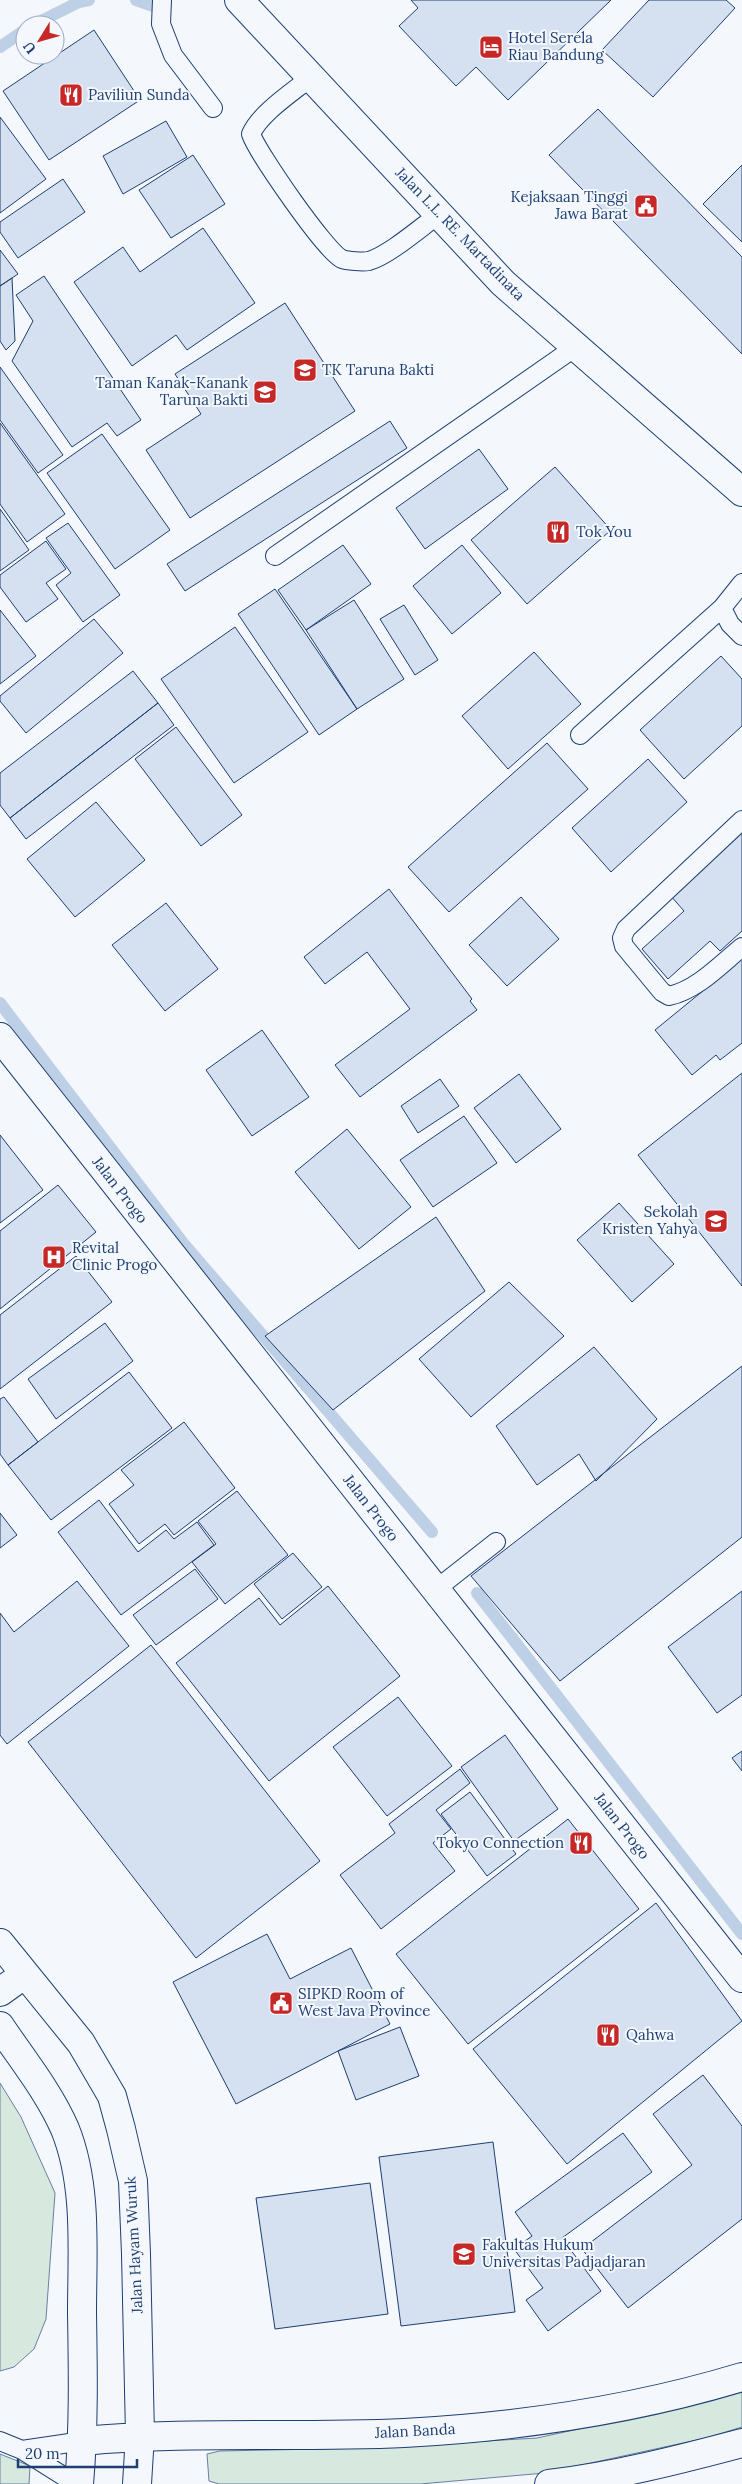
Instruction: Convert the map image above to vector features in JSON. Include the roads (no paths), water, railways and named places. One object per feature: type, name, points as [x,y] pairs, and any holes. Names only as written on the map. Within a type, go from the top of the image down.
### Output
[{"type":"street","name":"Jalan L.L. RE. Martadinata","points":[[239,0],[503,283],[742,492]]},
{"type":"street","name":"Jalan Progo","points":[[0,1037],[742,1978]]},
{"type":"street","name":"Jalan Hayam Wuruk","points":[[0,1944],[81,2043],[112,2096],[121,2129],[133,2181],[140,2435],[137,2484]]},
{"type":"street","points":[[0,1992],[25,1974]]},
{"type":"street","points":[[0,2026],[51,2103],[65,2129],[74,2161],[82,2219],[83,2441],[78,2484]]},
{"type":"street","name":"Jalan Banda","points":[[83,2441],[140,2435],[403,2433],[494,2426],[595,2411],[698,2390],[742,2377]]},
{"type":"street","points":[[549,2484],[581,2480],[669,2463],[742,2443]]},
{"type":"lane","points":[[162,0],[161,24],[174,55],[213,108]]},
{"type":"lane","points":[[311,77],[275,106],[254,127],[251,134],[263,157],[328,246],[342,259],[368,261],[398,244],[438,215]]},
{"type":"lane","points":[[275,556],[577,346]]},
{"type":"lane","points":[[580,735],[722,608],[742,583]]},
{"type":"lane","points":[[722,608],[730,624],[742,636]]},
{"type":"lane","points":[[742,820],[626,929],[622,938],[624,946],[662,992],[669,996],[678,994],[698,983],[742,947]]},
{"type":"lane","points":[[435,1590],[496,1542]]},
{"type":"lane","points":[[0,2441],[22,2450],[78,2484]]},
{"type":"lane","points":[[22,2450],[83,2441]]},
{"type":"waterway","points":[[53,15],[79,2],[89,0]]},
{"type":"waterway","points":[[136,0],[162,9]]},
{"type":"waterway","points":[[0,47],[15,37]]},
{"type":"waterway","points":[[0,1003],[183,1243],[432,1532]]},
{"type":"waterway","points":[[477,1593],[742,1934]]},
{"type":"place","name":"Hotel Serela Riau Bandung","points":[[491,47]]},
{"type":"place","name":"Paviliun Sunda","points":[[71,95]]},
{"type":"place","name":"Kejaksaan Tinggi Jawa Barat","points":[[646,206]]},
{"type":"place","name":"TK Taruna Bakti","points":[[305,370]]},
{"type":"place","name":"Taman Kanak-Kanank Taruna Bakti","points":[[265,392]]},
{"type":"place","name":"Tok You","points":[[558,532]]},
{"type":"place","name":"Sekolah Kristen Yahya","points":[[716,1221]]},
{"type":"place","name":"Revital Clinic Progo","points":[[54,1257]]},
{"type":"place","name":"Tokyo Connection","points":[[581,1843]]},
{"type":"place","name":"SIPKD Room of West Java Province","points":[[281,2003]]},
{"type":"place","name":"Qahwa","points":[[608,2035]]},
{"type":"place","name":"Fakultas Hukum Universitas Padjadjaran","points":[[464,2254]]}]
